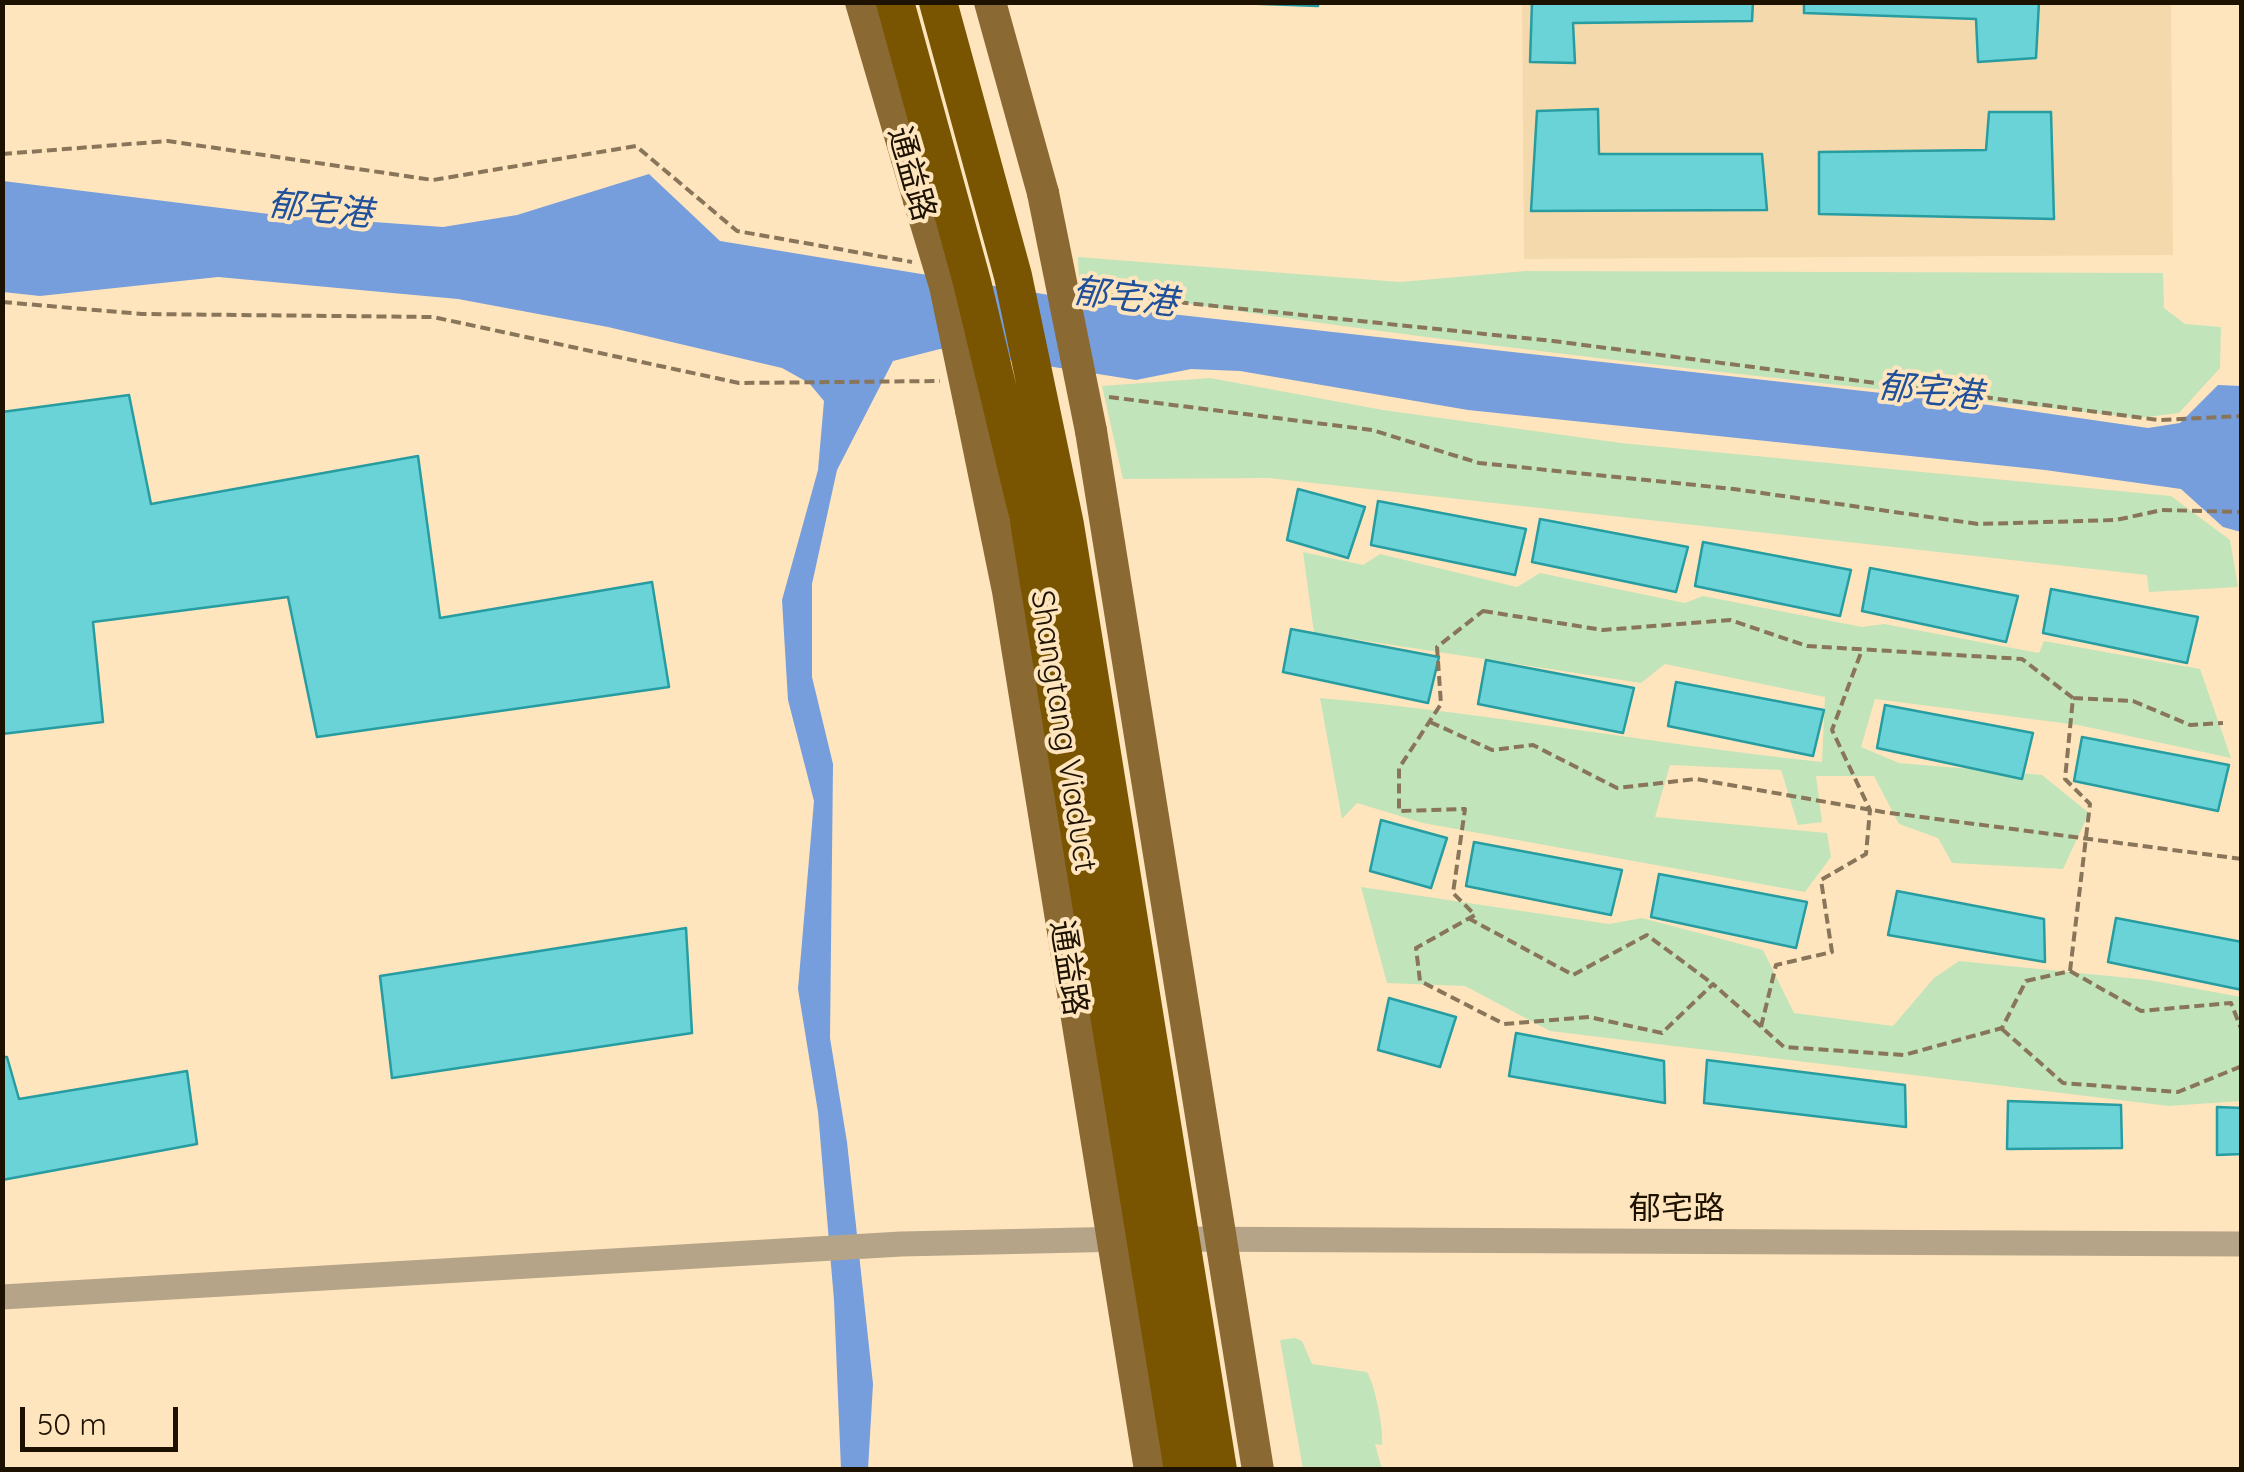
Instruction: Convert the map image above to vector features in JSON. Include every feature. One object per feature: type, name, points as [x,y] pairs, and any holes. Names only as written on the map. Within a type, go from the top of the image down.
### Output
[{"type":"highway","name":"Shangtang Viaduct","points":[[895,2],[972,282],[1028,515],[1183,1470]]},
{"type":"highway","name":"Shangtang Viaduct","points":[[938,2],[1012,276],[1065,525],[1218,1470]]},
{"type":"main road","name":"通益路","points":[[861,2],[944,286],[964,396],[1008,591],[1150,1470]]},
{"type":"main road","points":[[990,2],[1043,194],[1091,431],[1258,1470]]},
{"type":"street","name":"郁宅路","points":[[2,1297],[902,1244],[1112,1239],[2242,1244]]},
{"type":"path","points":[[2,154],[168,141],[433,180],[636,146],[737,230],[928,265]]},
{"type":"path","points":[[1081,292],[1553,340],[2158,420],[2242,416]]},
{"type":"path","points":[[2,302],[142,314],[433,318],[739,383],[920,379],[964,396]]},
{"type":"path","points":[[1091,396],[1372,430],[1480,462],[1734,489],[1978,524],[2116,520],[2162,510],[2242,512]]},
{"type":"path","points":[[1713,984],[1662,1034],[1589,1016],[1504,1024],[1420,981],[1416,948],[1474,915],[1453,893],[1465,809],[1399,810],[1399,768],[1441,704],[1437,646],[1483,611],[1603,630],[1730,620],[1807,646],[2022,659],[2073,698],[2133,701],[2190,725],[2223,723]]},
{"type":"path","points":[[1761,1027],[1776,965],[1832,952],[1821,880],[1866,854],[1870,810],[1832,730],[1862,650]]},
{"type":"path","points":[[2070,971],[2090,804],[2065,779],[2073,698]]},
{"type":"path","points":[[1430,722],[1492,750],[1533,745],[1617,788],[1696,779],[1870,810],[2242,859]]},
{"type":"path","points":[[1468,918],[1573,974],[1647,935],[1713,984],[1784,1047],[1904,1056],[2002,1028],[2026,981],[2070,971],[2141,1011],[2231,1002],[2242,1030]]},
{"type":"path","points":[[2002,1028],[2062,1083],[2178,1092],[2242,1066]]},
{"type":"shaded area","points":[[1522,3],[2171,3],[2173,255],[1524,259]]},
{"type":"green space","points":[[1078,257],[1400,282],[1526,271],[2163,273],[2164,308],[2185,324],[2221,327],[2220,368],[2179,413],[2139,418],[1608,359],[1211,307],[1079,286]]},
{"type":"green space","points":[[1210,378],[1383,410],[1621,443],[2171,496],[2230,540],[2238,587],[2149,592],[2147,575],[1268,478],[1123,479],[1102,386]]},
{"type":"green space","points":[[1303,552],[1363,565],[1380,554],[1517,587],[1540,573],[1685,603],[1703,596],[1862,627],[1884,624],[2039,653],[2044,641],[2200,669],[2231,758],[2078,725],[1875,699],[1861,747],[1899,763],[2042,775],[2089,813],[2063,869],[1952,863],[1938,838],[1899,824],[1874,776],[1816,776],[1822,822],[1798,825],[1781,770],[1670,765],[1655,817],[1827,833],[1831,857],[1805,892],[1423,823],[1357,803],[1342,819],[1320,698],[1822,762],[1825,697],[1665,664],[1641,683],[1314,633]]},
{"type":"green space","points":[[1361,887],[1609,924],[1642,918],[1763,950],[1794,1013],[1893,1026],[1934,978],[1959,961],[2149,980],[2241,997],[2241,1101],[2169,1106],[1550,1031],[1465,986],[1387,983]]},
{"type":"green space","points":[[1280,1340],[1302,1341],[1312,1364],[1367,1372],[1380,1419],[1382,1445],[1375,1444],[1382,1469],[1303,1469]]},
{"type":"water","points":[[649,174],[720,241],[1153,312],[1989,405],[2148,428],[2180,423],[2218,385],[2241,386],[2241,532],[2223,527],[2181,489],[2045,470],[1468,410],[1240,371],[1191,369],[1136,380],[940,349],[893,361],[837,470],[812,584],[812,677],[833,764],[830,1038],[847,1142],[873,1384],[868,1469],[841,1469],[834,1300],[818,1112],[798,989],[814,801],[788,700],[782,600],[818,470],[824,401],[809,383],[782,368],[608,327],[458,299],[218,277],[40,296],[3,292],[3,181],[277,215],[443,227],[517,215]]},
{"type":"building","points":[[1207,2],[1318,2],[1318,6]]},
{"type":"building","points":[[1532,2],[1753,2],[1752,21],[1573,23],[1575,63],[1530,62]]},
{"type":"building","points":[[1804,2],[2039,2],[2036,58],[1978,62],[1976,19],[1804,13]]},
{"type":"building","points":[[1598,109],[1599,154],[1762,154],[1767,210],[1531,211],[1537,111]]},
{"type":"building","points":[[1989,112],[2051,112],[2054,219],[1819,214],[1819,152],[1986,150]]},
{"type":"building","points":[[129,395],[151,504],[418,456],[440,618],[652,582],[669,687],[317,737],[288,597],[93,622],[103,722],[2,734],[2,412]]},
{"type":"building","points":[[1298,489],[1365,507],[1348,558],[1287,540]]},
{"type":"building","points":[[1378,501],[1526,529],[1515,575],[1371,545]]},
{"type":"building","points":[[1540,519],[1688,547],[1676,592],[1532,562]]},
{"type":"building","points":[[1703,542],[1851,570],[1840,616],[1695,586]]},
{"type":"building","points":[[1870,568],[2018,596],[2006,642],[1862,611]]},
{"type":"building","points":[[2051,589],[2198,617],[2187,663],[2043,633]]},
{"type":"building","points":[[1291,629],[1439,657],[1428,703],[1283,672]]},
{"type":"building","points":[[1486,660],[1634,688],[1623,733],[1478,704]]},
{"type":"building","points":[[1676,682],[1824,710],[1813,756],[1668,726]]},
{"type":"building","points":[[1885,705],[2033,733],[2022,779],[1877,748]]},
{"type":"building","points":[[2082,737],[2229,765],[2218,811],[2074,781]]},
{"type":"building","points":[[1381,820],[1447,838],[1431,888],[1370,871]]},
{"type":"building","points":[[1474,842],[1622,870],[1611,915],[1466,886]]},
{"type":"building","points":[[1659,874],[1807,902],[1796,948],[1651,917]]},
{"type":"building","points":[[1897,891],[2044,919],[2045,962],[1888,935]]},
{"type":"building","points":[[2116,918],[2242,942],[2242,990],[2108,962]]},
{"type":"building","points":[[686,928],[692,1033],[392,1078],[380,976]]},
{"type":"building","points":[[1389,998],[1456,1017],[1440,1067],[1378,1050]]},
{"type":"building","points":[[1516,1033],[1664,1061],[1665,1103],[1509,1076]]},
{"type":"building","points":[[2,1057],[7,1057],[19,1099],[187,1071],[197,1144],[2,1180]]},
{"type":"building","points":[[1707,1060],[1905,1085],[1906,1127],[1704,1103]]},
{"type":"building","points":[[2008,1101],[2121,1105],[2122,1148],[2007,1149]]},
{"type":"building","points":[[2217,1107],[2242,1108],[2242,1154],[2217,1155]]},
{"type":"water label","name":"郁宅港","points":[[320,210]]},
{"type":"water label","name":"郁宅港","points":[[1125,298]]},
{"type":"water label","name":"郁宅港","points":[[1930,392]]}]
